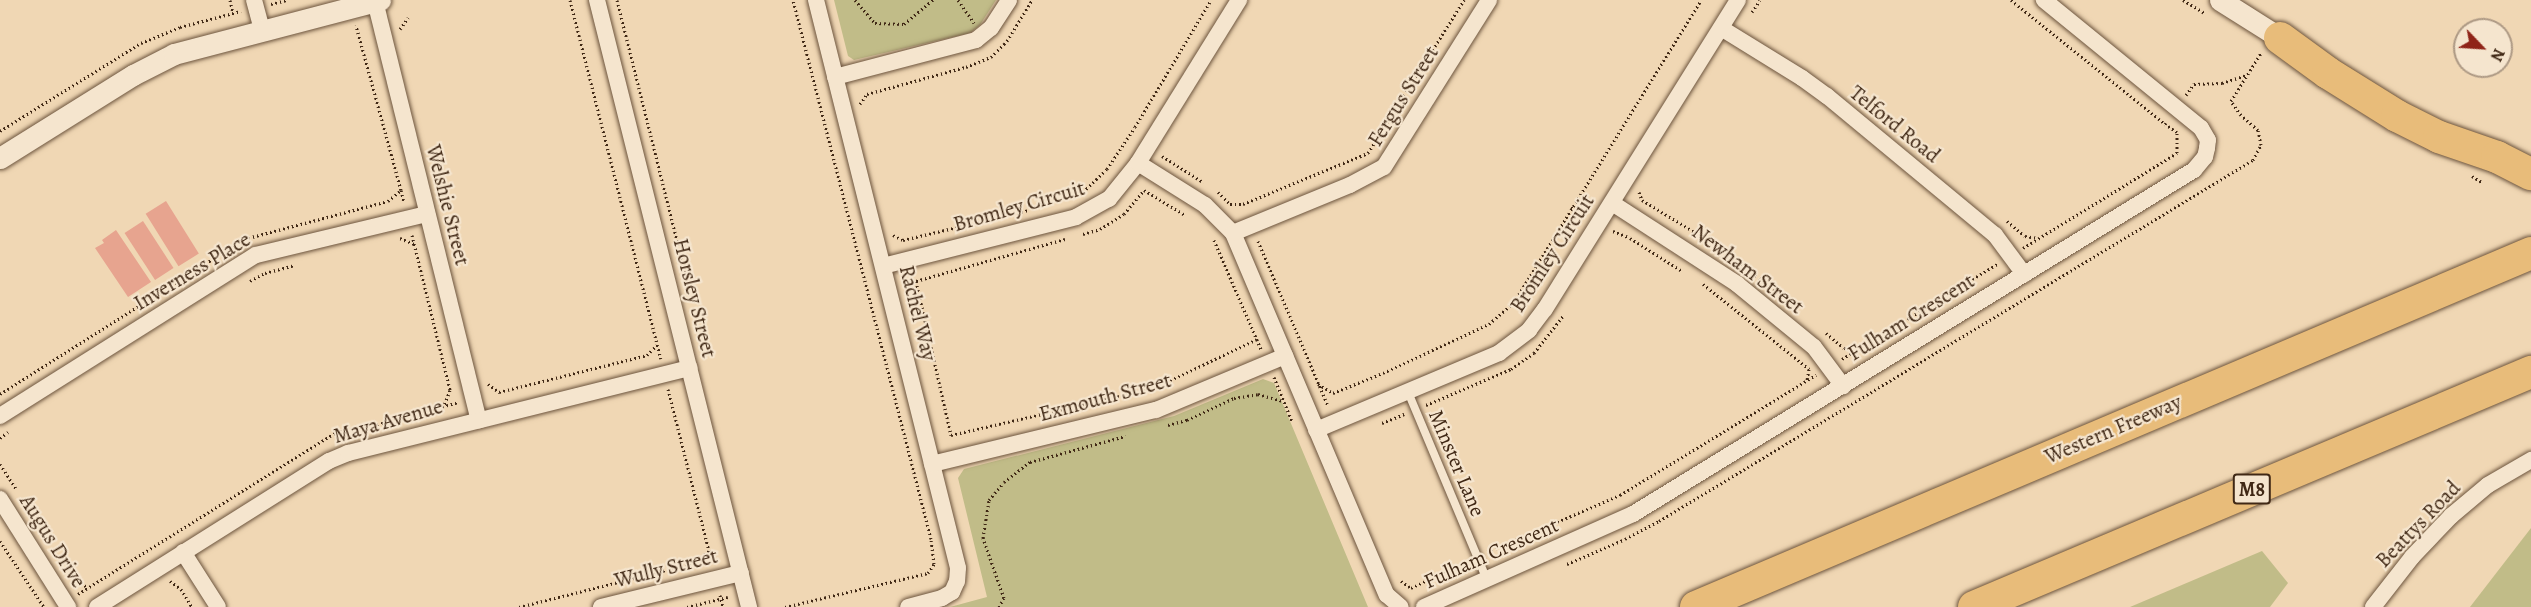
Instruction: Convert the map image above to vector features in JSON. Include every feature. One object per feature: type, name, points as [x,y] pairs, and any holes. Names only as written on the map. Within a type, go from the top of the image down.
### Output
[{"type":"highway","points":[[2280,38],[2373,86],[2531,151]]},
{"type":"highway","points":[[2280,38],[2328,73],[2397,116],[2439,137],[2497,157],[2531,174]]},
{"type":"highway","points":[[2082,442],[2269,349],[2531,237]]},
{"type":"highway","name":"Western Freeway","points":[[1696,607],[2531,253]]},
{"type":"highway","name":"M8","points":[[1974,607],[2531,372]]},
{"type":"street","points":[[254,0],[261,30]]},
{"type":"street","name":"Horsley Street","points":[[597,0],[747,600]]},
{"type":"street","name":"Rachel Way","points":[[816,0],[958,568],[957,581],[952,592],[942,598],[908,607]]},
{"type":"street","points":[[835,78],[967,44],[985,34],[1009,0]]},
{"type":"street","name":"Bromley Circuit","points":[[883,266],[1076,217],[1109,199],[1138,163],[1239,0]]},
{"type":"street","name":"Fergus Street","points":[[1240,230],[1350,185],[1384,167],[1489,0]]},
{"type":"street","name":"Bromley Circuit","points":[[1316,430],[1499,353],[1514,343],[1545,309],[1738,0]]},
{"type":"street","name":"Fulham Crescent","points":[[1424,607],[1625,518],[2194,170],[2205,157],[2208,140],[2195,122],[2044,0]]},
{"type":"street","points":[[2220,0],[2280,38]]},
{"type":"street","points":[[0,158],[154,62],[199,46],[377,1]]},
{"type":"street","name":"Welshie Street","points":[[377,1],[479,420]]},
{"type":"street","name":"Telford Road","points":[[1720,28],[1815,87],[1995,235],[2024,274]]},
{"type":"street","points":[[1138,163],[1240,230],[1285,356],[1316,430],[1387,594],[1401,607]]},
{"type":"street","name":"Newham Street","points":[[1612,203],[1724,274],[1814,347],[1844,386]]},
{"type":"street","name":"Inverness Place","points":[[0,416],[256,255],[427,214]]},
{"type":"street","name":"Exmouth Street","points":[[932,464],[1156,410],[1285,356]]},
{"type":"street","name":"Maya Avenue","points":[[97,607],[188,559],[329,461],[348,453],[479,420],[666,381],[690,368]]},
{"type":"street","name":"Beattys Road","points":[[2373,607],[2412,557],[2451,516],[2488,485],[2531,460]]},
{"type":"street","name":"Augus Drive","points":[[0,499],[68,607]]},
{"type":"street","points":[[188,559],[218,607]]},
{"type":"street","name":"Wully Street","points":[[601,607],[741,573]]},
{"type":"lane","name":"Minster Lane","points":[[1408,392],[1487,581]]},
{"type":"path","points":[[570,0],[723,607]]},
{"type":"path","points":[[785,607],[928,573],[934,564],[931,539],[793,0]]},
{"type":"path","points":[[855,0],[875,23],[904,24],[933,0]]},
{"type":"path","points":[[958,0],[965,13],[985,34]]},
{"type":"path","points":[[859,105],[867,94],[966,67],[991,57],[1007,41],[1032,0]]},
{"type":"path","points":[[1076,198],[1107,169],[1211,0]]},
{"type":"path","points":[[1230,204],[1243,204],[1368,153],[1464,0]]},
{"type":"path","points":[[1318,384],[1333,393],[1489,324],[1514,302],[1701,0]]},
{"type":"path","points":[[1400,580],[1411,588],[1620,495],[2177,153],[2177,132],[2011,0]]},
{"type":"path","points":[[402,41],[399,29],[408,18]]},
{"type":"path","points":[[357,31],[401,190],[450,390],[444,407]]},
{"type":"path","points":[[2165,124],[2194,84],[2222,83],[2246,75]]},
{"type":"path","points":[[1077,236],[1100,229],[1124,214],[1144,190],[1163,154],[1207,184]]},
{"type":"path","points":[[0,393],[244,239],[388,201],[401,190]]},
{"type":"path","points":[[1144,190],[1191,218]]},
{"type":"path","points":[[1216,190],[1230,204],[1240,230],[1259,242],[1334,423]]},
{"type":"path","points":[[1571,207],[1630,238],[1684,272]]},
{"type":"path","points":[[890,224],[893,235],[903,240],[1034,208]]},
{"type":"path","points":[[1065,239],[916,281],[951,435],[1154,388],[1257,339],[1210,230]]},
{"type":"path","points":[[398,237],[414,244]]},
{"type":"path","points":[[240,286],[265,273],[298,264]]},
{"type":"path","points":[[1702,284],[1809,369],[1807,381],[1816,402]]},
{"type":"path","points":[[485,373],[488,384],[499,392],[647,355],[657,345]]},
{"type":"path","points":[[657,392],[666,381]]},
{"type":"path","points":[[1164,426],[1187,420],[1234,398],[1258,394],[1284,401],[1318,384]]},
{"type":"path","points":[[0,438],[10,431]]},
{"type":"path","points":[[999,607],[1004,598],[982,538],[989,500],[1004,482],[1030,462],[1131,435]]},
{"type":"path","points":[[0,541],[44,607]]},
{"type":"path","points":[[519,607],[694,563],[709,551]]},
{"type":"path","points":[[161,586],[170,581],[188,559]]},
{"type":"path","points":[[170,581],[181,589],[192,607]]},
{"type":"path","points":[[687,607],[721,599],[747,600]]},
{"type":"shaded area","points":[[834,0],[996,0],[980,25],[970,33],[854,60],[848,56]]},
{"type":"shaded area","points":[[1263,379],[1274,383],[1368,607],[950,607],[987,597],[958,478],[964,469],[1174,416]]},
{"type":"shaded area","points":[[2531,528],[2531,607],[2470,607]]},
{"type":"shaded area","points":[[2262,551],[2288,583],[2270,607],[2130,607]]},
{"type":"building","points":[[166,201],[199,254],[179,266],[146,214]]},
{"type":"building","points":[[143,221],[173,268],[155,280],[125,233]]},
{"type":"building","points":[[116,230],[151,282],[128,297],[95,248],[104,243],[102,240]]}]
